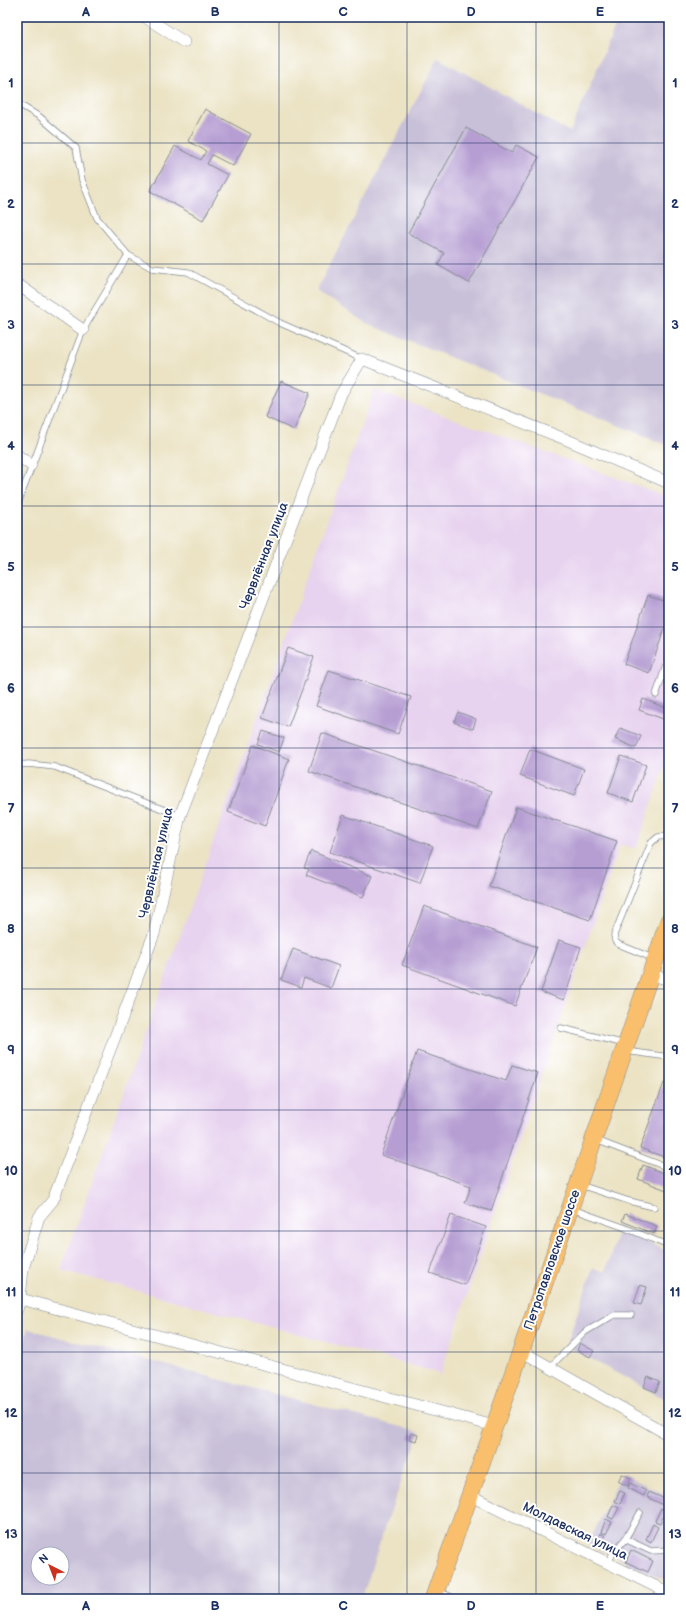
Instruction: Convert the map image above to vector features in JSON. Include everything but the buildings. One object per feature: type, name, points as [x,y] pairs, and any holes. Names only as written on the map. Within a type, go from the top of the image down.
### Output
[{"type":"main road","name":"Петропавловское шоссе","points":[[435,1595],[521,1351],[669,920]]},
{"type":"street","points":[[145,17],[184,42]]},
{"type":"street","points":[[17,284],[83,330]]},
{"type":"street","points":[[362,359],[565,439],[669,483]]},
{"type":"street","name":"Червлённая улица","points":[[17,1310],[23,1269],[39,1217],[53,1200],[154,934],[180,816],[341,394],[362,359]]},
{"type":"street","points":[[17,455],[31,465]]},
{"type":"street","points":[[652,966],[669,980]]},
{"type":"street","points":[[19,1298],[494,1426]]},
{"type":"street","points":[[521,1351],[669,1435]]},
{"type":"street","name":"Молдавская улица","points":[[469,1495],[669,1593]]},
{"type":"lane","points":[[17,103],[40,117],[76,148],[82,180],[97,218],[128,255],[152,268],[188,272],[280,322],[362,359]]},
{"type":"lane","points":[[17,506],[31,465],[83,330],[128,255]]},
{"type":"lane","points":[[656,695],[669,657]]},
{"type":"lane","points":[[17,765],[29,764],[55,768],[180,816]]},
{"type":"lane","points":[[652,966],[618,944],[615,941],[614,935],[651,843],[658,837],[669,836]]},
{"type":"lane","points":[[561,1028],[625,1048],[669,1057]]},
{"type":"lane","points":[[593,1139],[669,1168]]},
{"type":"lane","points":[[578,1184],[629,1201],[654,1207]]},
{"type":"lane","points":[[570,1208],[669,1246]]},
{"type":"lane","points":[[550,1367],[585,1332],[614,1315],[631,1315]]},
{"type":"lane","points":[[608,1563],[612,1555],[625,1539],[640,1513]]},
{"type":"lane","points":[[625,1539],[651,1551],[669,1550]]},
{"type":"lane","points":[[435,1595],[456,1599]]},
{"type":"shaded area","points":[[619,17],[669,17],[669,446],[368,324],[316,291],[438,58],[570,132]]},
{"type":"shaded area","points":[[374,390],[669,497],[669,755],[636,849],[620,844],[440,1375],[432,1371],[61,1270]]},
{"type":"shaded area","points":[[619,1230],[669,1252],[669,1328],[667,1333],[669,1334],[669,1401],[566,1346],[593,1268],[605,1272]]},
{"type":"shaded area","points":[[28,1329],[420,1432],[385,1526],[362,1599],[17,1599],[17,1366]]},
{"type":"shaded area","points":[[622,1474],[669,1496],[669,1582],[588,1544]]}]
